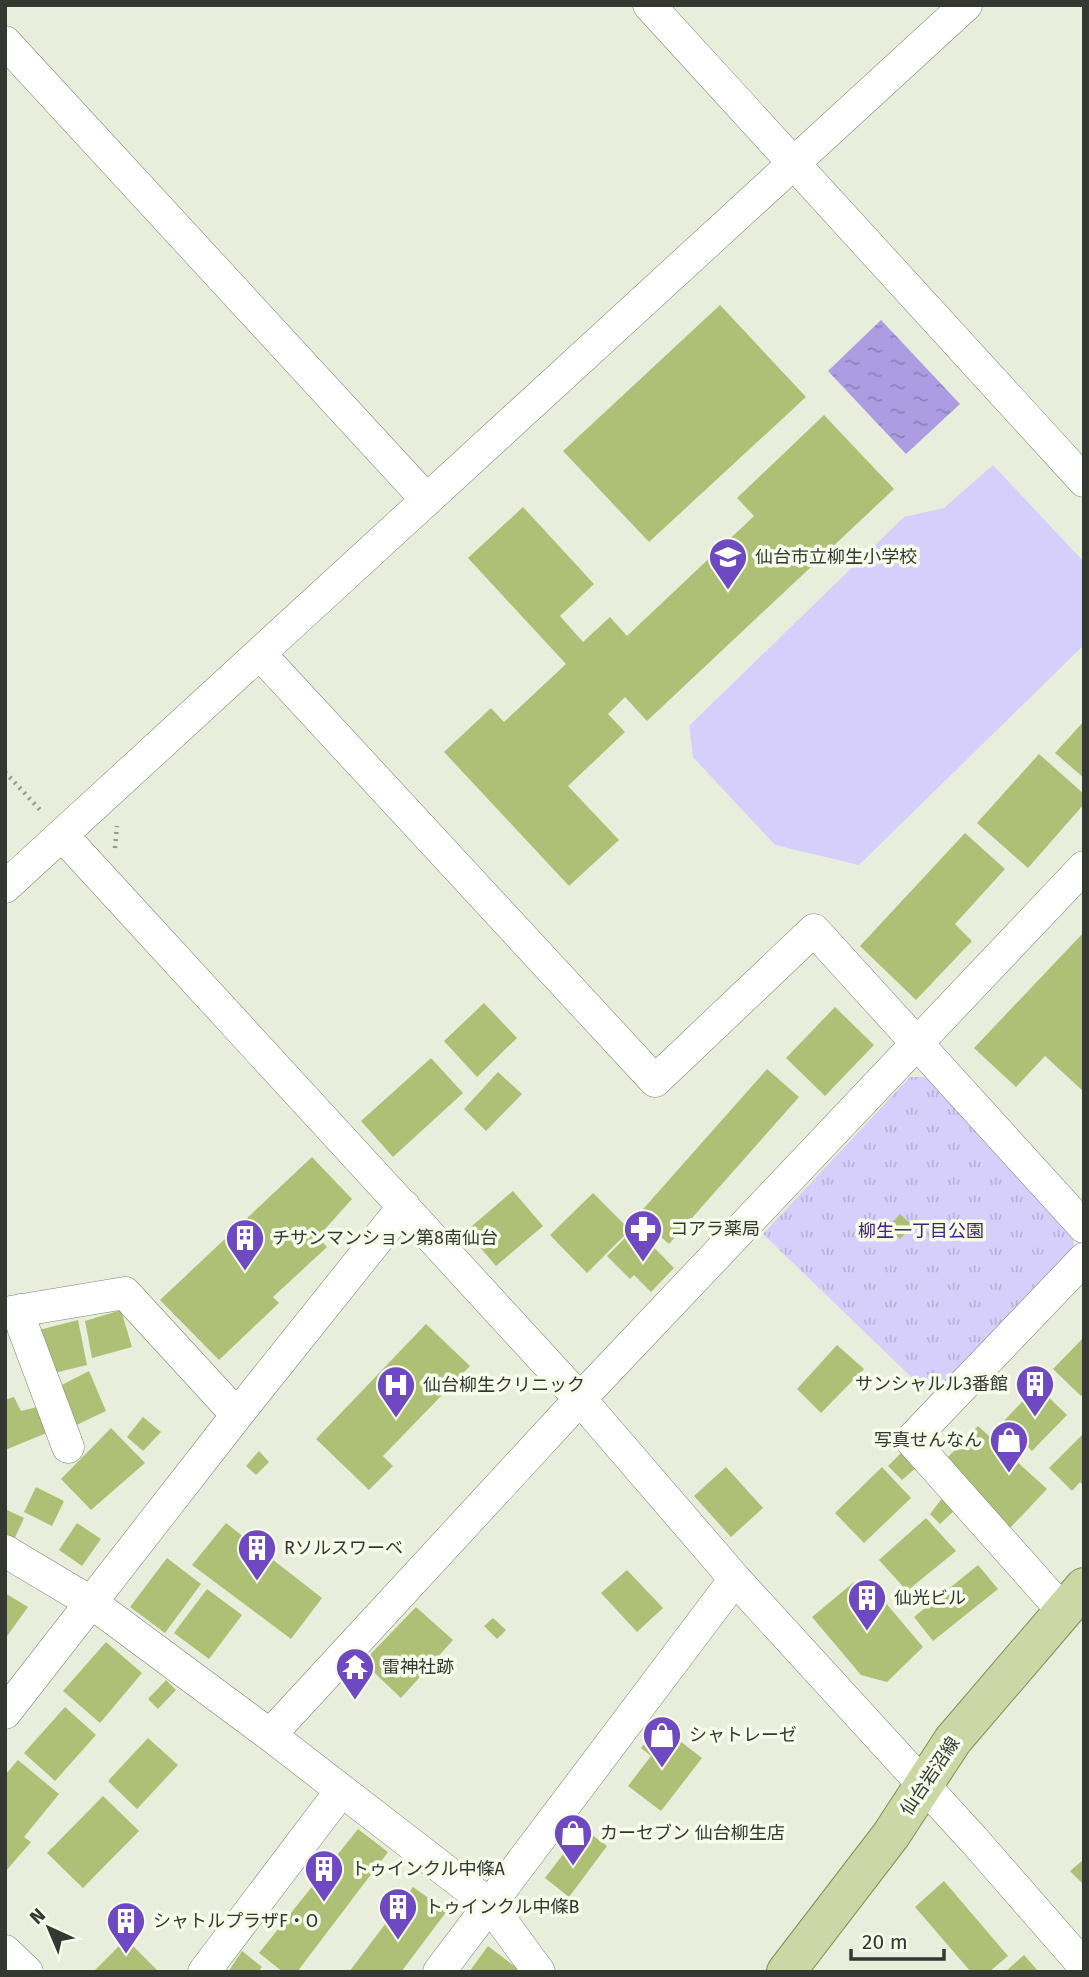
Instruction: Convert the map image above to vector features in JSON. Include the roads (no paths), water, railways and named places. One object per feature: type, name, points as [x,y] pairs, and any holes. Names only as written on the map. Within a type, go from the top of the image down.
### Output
[{"type":"main road","name":"仙台岩沼線","points":[[786,1972],[891,1835],[953,1740],[1073,1599]]},
{"type":"street","points":[[649,5],[1084,481]]},
{"type":"street","points":[[5,887],[966,5]]},
{"type":"street","points":[[5,42],[427,500]]},
{"type":"street","points":[[260,654],[654,1080],[814,930],[1084,1227]]},
{"type":"street","points":[[62,835],[580,1399],[735,1578],[973,1839],[1084,1966]]},
{"type":"street","points":[[270,1735],[580,1399],[1084,867]]},
{"type":"street","points":[[5,1713],[404,1206]]},
{"type":"street","points":[[1073,1599],[911,1440],[1084,1259]]},
{"type":"street","points":[[68,1447],[23,1327],[13,1312],[125,1293],[237,1415]]},
{"type":"street","points":[[5,1551],[92,1603],[270,1735],[490,1905],[539,1972]]},
{"type":"street","points":[[439,1972],[735,1578]]},
{"type":"street","points":[[204,1972],[341,1791]]},
{"type":"street","points":[[5,1951],[27,1972]]},
{"type":"water","points":[[881,320],[960,404],[906,454],[828,371]]},
{"type":"place","name":"仙台市立柳生小学校","points":[[728,591]]},
{"type":"place","name":"コアラ薬局","points":[[643,1263]]},
{"type":"place","name":"チサンマンション第8南仙台","points":[[245,1272]]},
{"type":"place","name":"サンシャルル3番館","points":[[1035,1418]]},
{"type":"place","name":"仙台柳生クリニック","points":[[396,1419]]},
{"type":"place","name":"写真せんなん","points":[[1009,1474]]},
{"type":"place","name":"Rソルスワーベ","points":[[257,1582]]},
{"type":"place","name":"仙光ビル","points":[[867,1632]]},
{"type":"place","name":"雷神社跡","points":[[355,1701]]},
{"type":"place","name":"シャトレーゼ","points":[[662,1769]]},
{"type":"place","name":"カーセブン 仙台柳生店","points":[[573,1867]]},
{"type":"place","name":"トゥインクル中條A","points":[[324,1903]]},
{"type":"place","name":"トゥインクル中條B","points":[[398,1941]]},
{"type":"place","name":"シャトルプラザF・O","points":[[126,1955]]},
{"type":"park label","name":"柳生一丁目公園","points":[[921,1231]]}]
